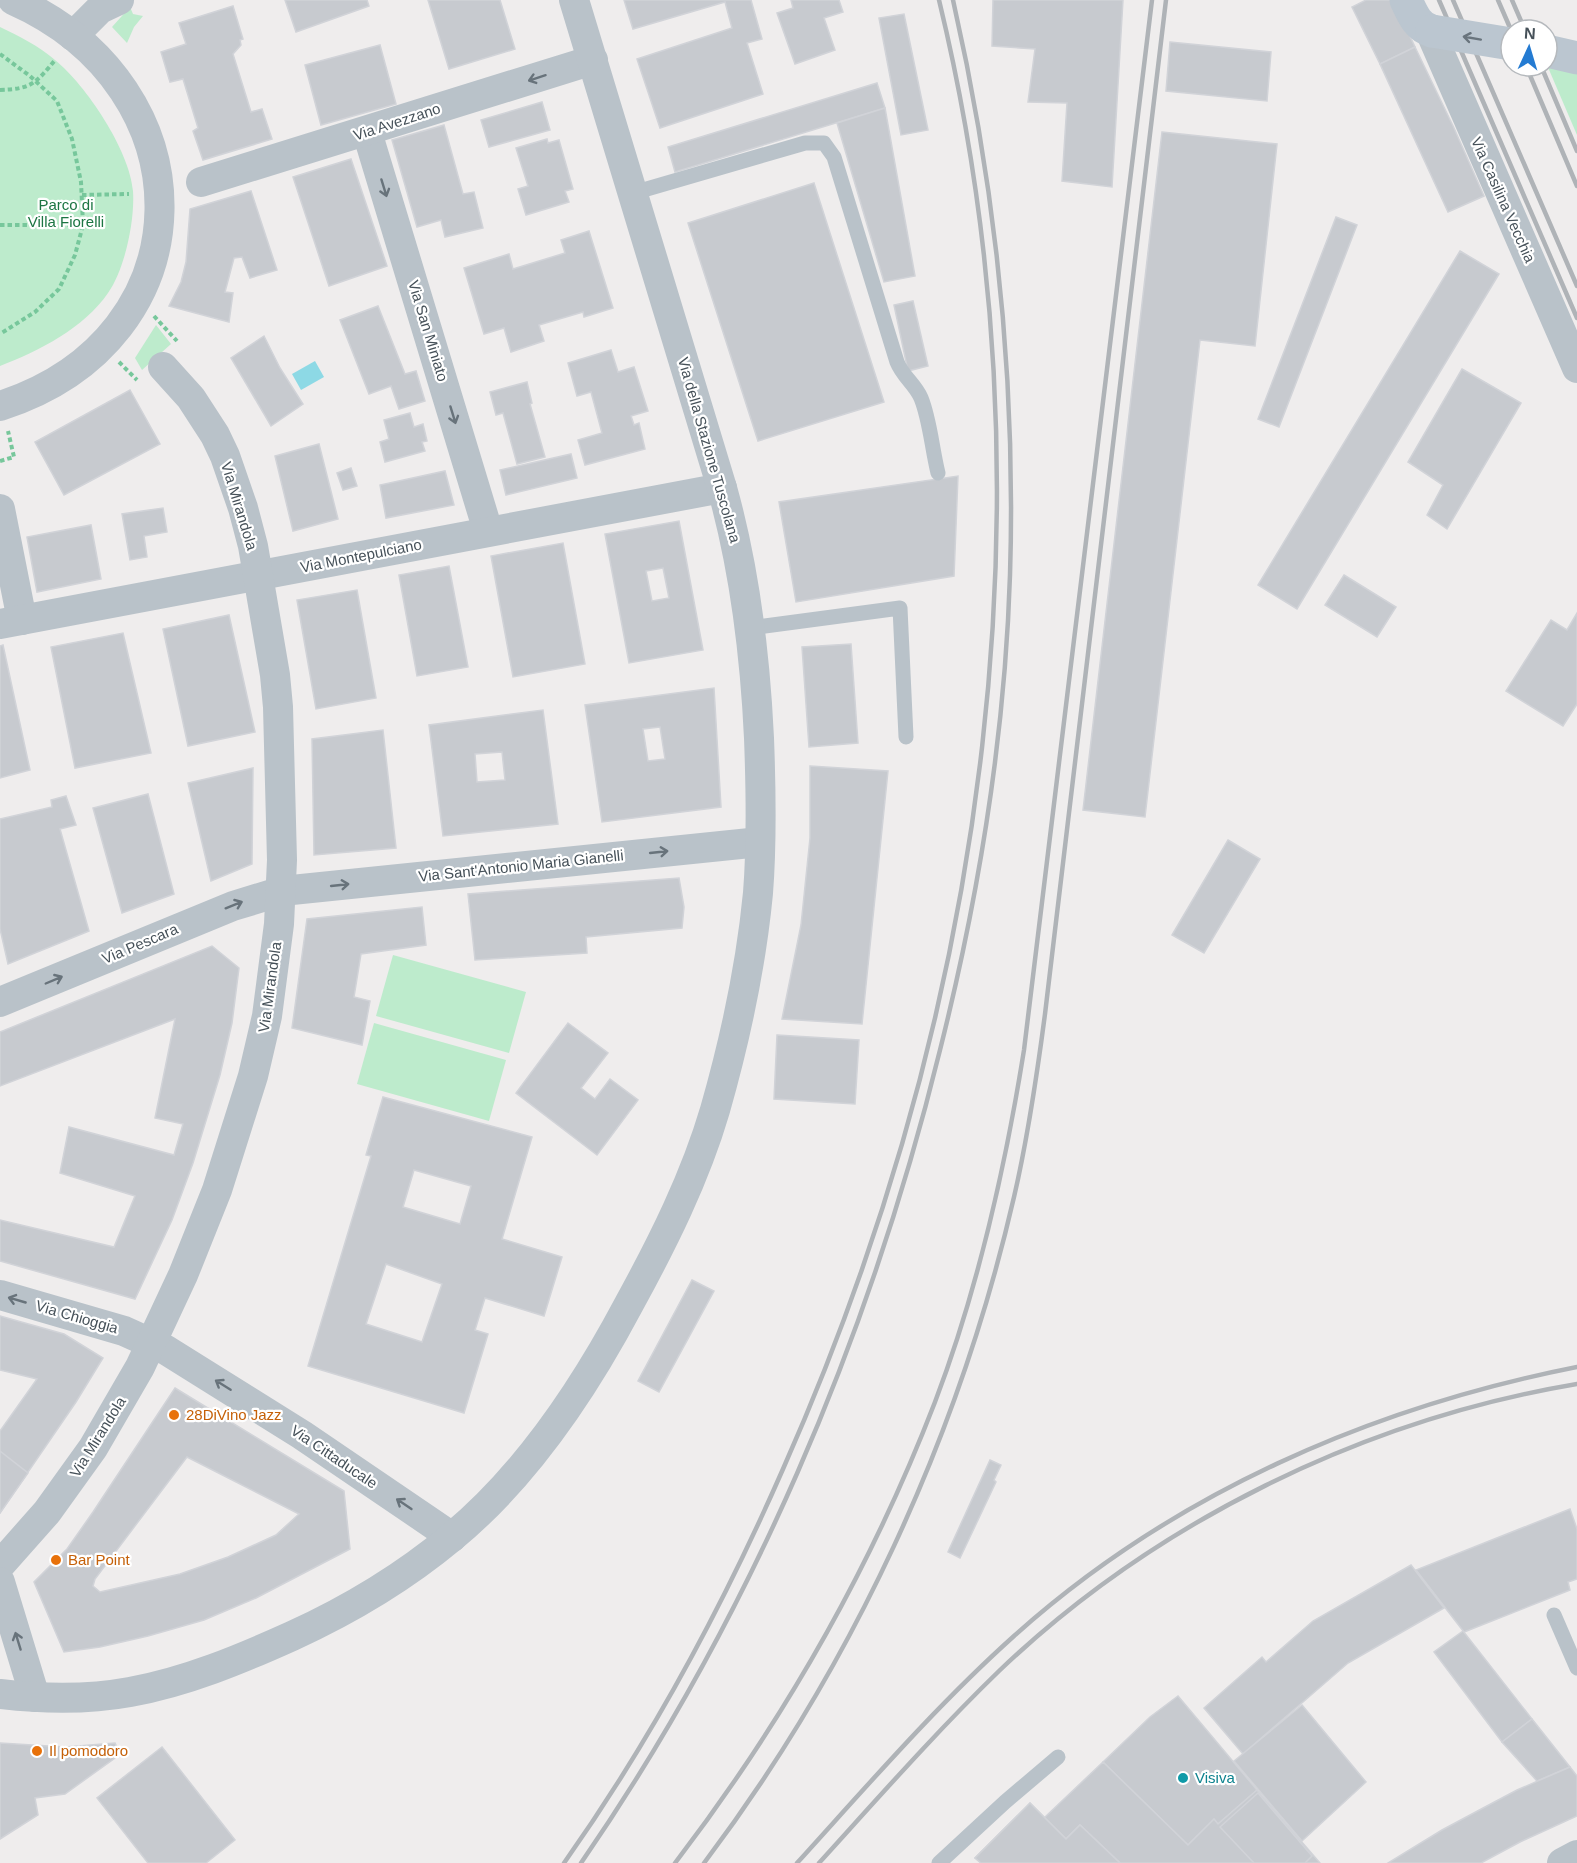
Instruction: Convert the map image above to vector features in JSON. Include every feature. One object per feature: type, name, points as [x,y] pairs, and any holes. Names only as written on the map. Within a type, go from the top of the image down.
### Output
[{"type":"street","points":[[1,406],[38,391],[80,366],[124,322],[147,276],[159,226],[158,169],[134,105],[106,68],[73,36],[44,16],[13,0]]},
{"type":"street","points":[[73,36],[95,13],[119,0]]},
{"type":"street","name":"Via della Stazione Tuscolana","points":[[0,1694],[83,1698],[128,1693],[169,1683],[227,1663],[282,1641],[337,1614],[405,1572],[452,1537],[479,1513],[527,1460],[585,1381],[611,1340],[674,1216],[714,1111],[749,960],[758,891],[761,798],[757,692],[750,628],[736,548],[722,488],[574,0]]},
{"type":"street","name":"Via Casilina Vecchia","points":[[1406,0],[1418,23],[1431,31],[1577,368]]},
{"type":"street","points":[[1431,31],[1499,42]]},
{"type":"street","name":"Via Avezzano","points":[[201,182],[593,60]]},
{"type":"street","name":"Via San Miniato","points":[[367,132],[488,531]]},
{"type":"street","name":"Via Mirandola","points":[[0,1565],[47,1512],[73,1477],[114,1413],[152,1343],[203,1228],[253,1076],[267,1016],[282,891],[278,706],[275,675],[258,576],[243,507],[225,456],[198,407],[163,367]]},
{"type":"street","name":"Via Montepulciano","points":[[11,622],[722,488]]},
{"type":"street","points":[[0,509],[11,622]]},
{"type":"street","name":"Via Sant'Antonio Maria Gianelli","points":[[282,891],[760,842]]},
{"type":"street","name":"Via Pescara","points":[[0,1002],[233,906],[282,891]]},
{"type":"street","name":"Via Chioggia","points":[[0,1295],[109,1326],[152,1343]]},
{"type":"street","name":"Via Cittaducale","points":[[152,1343],[180,1358],[294,1430],[452,1537]]},
{"type":"street","points":[[0,1582],[35,1697]]},
{"type":"street","points":[[1562,1863],[1577,1855]]},
{"type":"lane","points":[[633,193],[805,143],[824,143],[834,157],[897,362],[903,376],[916,389],[922,401],[938,473]]},
{"type":"lane","points":[[750,628],[900,608],[906,737]]},
{"type":"lane","points":[[1554,1615],[1577,1668]]},
{"type":"lane","points":[[939,1863],[1058,1757]]},
{"type":"path","points":[[0,54],[57,101],[72,139],[82,195],[83,225],[75,255],[59,289],[35,312],[0,334]]},
{"type":"path","points":[[0,90],[19,90],[36,82]]},
{"type":"path","points":[[82,195],[159,193]]},
{"type":"path","points":[[0,225],[83,225]]},
{"type":"path","points":[[102,346],[141,384],[183,347],[137,298]]},
{"type":"path","points":[[0,461],[14,457],[1,406]]},
{"type":"green space","points":[[130,7],[133,14],[143,16],[134,27],[127,43],[112,27]]},
{"type":"green space","name":"Parco di Villa Fiorelli","points":[[0,27],[49,55],[67,71],[93,102],[124,157],[130,175],[133,203],[124,258],[114,283],[98,306],[74,328],[60,337],[0,366]]},
{"type":"green space","points":[[1559,67],[1577,69],[1577,135],[1553,78],[1559,78]]},
{"type":"green space","points":[[156,325],[171,344],[142,370],[135,358]]},
{"type":"green space","points":[[393,955],[526,992],[509,1053],[376,1016]]},
{"type":"green space","points":[[374,1023],[506,1060],[489,1121],[357,1084]]},
{"type":"water","points":[[315,361],[324,377],[301,390],[292,374]]},
{"type":"building","points":[[285,0],[367,0],[369,6],[296,32]]},
{"type":"building","points":[[428,0],[500,0],[515,49],[449,69]]},
{"type":"building","points":[[624,0],[751,0],[762,39],[747,43],[763,94],[660,128],[637,59],[732,28],[725,2],[633,29]]},
{"type":"building","points":[[791,0],[839,0],[843,12],[824,18],[835,50],[795,64],[777,13],[793,8]]},
{"type":"building","points":[[993,0],[1123,0],[1112,187],[1062,181],[1067,103],[1028,102],[1035,49],[992,46]]},
{"type":"building","points":[[1366,0],[1393,0],[1415,47],[1380,64],[1352,7]]},
{"type":"building","points":[[233,6],[243,39],[240,40],[241,45],[233,54],[251,112],[262,109],[272,139],[203,160],[193,131],[198,128],[183,79],[170,82],[161,52],[186,44],[179,23]]},
{"type":"building","points":[[904,14],[928,130],[901,135],[879,18]]},
{"type":"building","points":[[1170,42],[1271,52],[1267,101],[1166,91]]},
{"type":"building","points":[[380,45],[396,104],[321,125],[305,65]]},
{"type":"building","points":[[1415,47],[1484,196],[1448,212],[1380,64]]},
{"type":"building","points":[[877,83],[885,108],[675,172],[668,147]]},
{"type":"building","points":[[542,102],[550,130],[489,147],[481,120]]},
{"type":"building","points":[[885,108],[915,276],[884,282],[837,123]]},
{"type":"building","points":[[444,125],[463,194],[474,192],[483,228],[445,237],[441,220],[417,227],[392,140]]},
{"type":"building","points":[[1162,132],[1277,144],[1255,346],[1200,340],[1145,817],[1083,810]]},
{"type":"building","points":[[547,139],[548,143],[559,140],[573,189],[565,191],[569,202],[526,215],[518,189],[528,186],[516,148]]},
{"type":"building","points":[[351,159],[387,266],[329,286],[293,177]]},
{"type":"building","points":[[814,183],[884,402],[758,441],[688,223]]},
{"type":"building","points":[[251,191],[277,270],[250,278],[242,257],[234,258],[225,292],[233,293],[229,322],[169,306],[181,282],[186,262],[190,209]]},
{"type":"building","points":[[1336,217],[1357,225],[1279,427],[1258,419]]},
{"type":"building","points":[[589,231],[613,308],[584,317],[583,312],[539,325],[544,341],[511,352],[504,328],[484,334],[464,268],[509,254],[513,269],[565,253],[561,240]]},
{"type":"building","points":[[1460,251],[1499,274],[1297,609],[1258,585]]},
{"type":"building","points":[[913,301],[928,366],[908,371],[894,305]]},
{"type":"building","points":[[378,306],[405,374],[416,371],[425,401],[399,409],[391,386],[369,394],[340,320]]},
{"type":"building","points":[[264,336],[280,368],[303,404],[271,426],[231,358]]},
{"type":"building","points":[[611,350],[618,372],[634,367],[648,411],[631,416],[634,425],[639,423],[645,449],[585,465],[578,440],[602,433],[591,392],[577,396],[568,363]]},
{"type":"building","points":[[1462,369],[1521,403],[1447,529],[1427,515],[1443,485],[1408,462]]},
{"type":"building","points":[[527,382],[532,403],[530,404],[545,457],[517,464],[503,413],[496,415],[490,392]]},
{"type":"building","points":[[130,390],[160,444],[64,495],[35,442]]},
{"type":"building","points":[[410,413],[414,427],[423,424],[427,441],[422,442],[425,451],[385,462],[380,442],[389,439],[384,420]]},
{"type":"building","points":[[319,444],[338,519],[293,531],[275,456]]},
{"type":"building","points":[[571,454],[577,478],[506,495],[500,470]]},
{"type":"building","points":[[351,468],[357,486],[343,490],[337,473]]},
{"type":"building","points":[[445,471],[454,505],[386,518],[380,485]]},
{"type":"building","points":[[958,476],[954,576],[796,602],[779,502]]},
{"type":"building","points":[[163,508],[167,532],[144,536],[147,557],[130,560],[122,514]]},
{"type":"building","points":[[679,521],[703,650],[629,663],[605,534]],"holes":[[[663,568],[669,598],[652,601],[646,571]]]},
{"type":"building","points":[[91,525],[101,579],[37,592],[27,537]]},
{"type":"building","points":[[563,543],[585,664],[513,677],[491,556]]},
{"type":"building","points":[[449,566],[468,667],[417,676],[399,575]]},
{"type":"building","points":[[1344,575],[1396,607],[1377,637],[1325,605]]},
{"type":"building","points":[[357,590],[376,698],[316,709],[297,600]]},
{"type":"building","points":[[1577,613],[1577,704],[1563,726],[1506,691],[1551,620],[1567,630]]},
{"type":"building","points":[[229,615],[255,732],[188,746],[163,629]]},
{"type":"building","points":[[123,633],[151,753],[75,768],[51,647]]},
{"type":"building","points":[[851,644],[858,743],[809,747],[802,647]]},
{"type":"building","points":[[3,645],[30,770],[0,778],[0,646]]},
{"type":"building","points":[[714,688],[721,807],[602,822],[585,705]],"holes":[[[660,727],[665,759],[648,761],[643,729]]]},
{"type":"building","points":[[543,710],[558,824],[443,836],[429,725]],"holes":[[[502,752],[505,780],[477,782],[475,754]]]},
{"type":"building","points":[[383,730],[396,848],[314,855],[312,739]]},
{"type":"building","points":[[810,766],[888,771],[862,1024],[782,1019],[801,925],[810,838]]},
{"type":"building","points":[[253,768],[252,864],[211,881],[188,783]]},
{"type":"building","points":[[148,794],[174,894],[122,913],[93,808]]},
{"type":"building","points":[[66,796],[76,825],[60,829],[89,931],[8,964],[0,929],[0,819],[52,807],[51,800]]},
{"type":"building","points":[[1228,840],[1260,859],[1204,953],[1172,935]]},
{"type":"building","points":[[679,878],[684,907],[682,928],[586,937],[587,953],[475,960],[468,894]]},
{"type":"building","points":[[422,907],[426,945],[361,954],[354,997],[370,1001],[362,1045],[292,1028],[307,919]]},
{"type":"building","points":[[212,946],[239,968],[232,1023],[220,1075],[193,1163],[172,1220],[135,1299],[0,1261],[0,1220],[114,1247],[135,1196],[60,1173],[69,1127],[174,1155],[183,1124],[155,1118],[175,1019],[0,1086],[0,1032]]},
{"type":"building","points":[[568,1023],[608,1053],[581,1088],[595,1099],[610,1079],[638,1100],[597,1155],[516,1093]]},
{"type":"building","points":[[777,1035],[859,1040],[855,1104],[774,1099]]},
{"type":"building","points":[[383,1097],[532,1137],[502,1239],[562,1257],[544,1316],[485,1298],[475,1330],[488,1334],[464,1413],[308,1366],[371,1156],[366,1155]],"holes":[[[414,1170],[471,1186],[460,1224],[403,1207]],[[386,1264],[442,1284],[422,1342],[366,1324]]]},
{"type":"building","points":[[692,1280],[714,1291],[659,1392],[638,1381]]},
{"type":"building","points":[[0,1316],[64,1334],[103,1358],[76,1402],[0,1513],[0,1431],[37,1379],[0,1370]]},
{"type":"building","points":[[175,1388],[344,1491],[350,1549],[256,1598],[204,1620],[100,1647],[64,1652],[34,1582],[67,1549]],"holes":[[[187,1457],[299,1514],[276,1535],[228,1557],[180,1574],[100,1592],[93,1586],[95,1579]]]},
{"type":"building","points":[[0,1451],[28,1473],[0,1513]]},
{"type":"building","points":[[990,1460],[1001,1465],[994,1480],[996,1482],[960,1558],[948,1552]]},
{"type":"building","points":[[1570,1509],[1577,1529],[1577,1579],[1568,1582],[1570,1590],[1464,1632],[1416,1570]]},
{"type":"building","points":[[1411,1565],[1444,1608],[1348,1663],[1243,1754],[1204,1708],[1262,1657],[1266,1662],[1313,1621]]},
{"type":"building","points":[[1463,1631],[1532,1719],[1502,1742],[1434,1652]]},
{"type":"building","name":"Visiva","points":[[1178,1696],[1257,1790],[1218,1824],[1214,1819],[1188,1845],[1103,1762],[1150,1717]]},
{"type":"building","points":[[1302,1705],[1366,1782],[1302,1841],[1234,1761]]},
{"type":"building","points":[[1532,1719],[1570,1767],[1537,1781],[1502,1742]]},
{"type":"building","points":[[0,1743],[65,1747],[115,1743],[117,1747],[115,1758],[65,1794],[35,1798],[38,1815],[0,1839]]},
{"type":"building","points":[[162,1747],[235,1840],[206,1863],[148,1863],[97,1798]]},
{"type":"building","points":[[1103,1762],[1188,1845],[1214,1819],[1218,1824],[1257,1790],[1320,1863],[1120,1863],[1080,1825],[1066,1839],[1044,1818]]},
{"type":"building","points":[[1570,1767],[1577,1776],[1577,1816],[1481,1863],[1388,1863],[1442,1830],[1517,1790]]},
{"type":"building","name":"Visiva","points":[[1258,1793],[1312,1856],[1305,1863],[1254,1863],[1220,1827]]},
{"type":"building","points":[[1030,1803],[1066,1839],[1080,1825],[1120,1863],[981,1863],[975,1858]]},
{"type":"building","points":[[1030,1803],[1066,1839],[1080,1825],[1120,1863],[981,1863],[975,1858]]},
{"type":"railway","points":[[564,1863],[626,1769],[684,1671],[736,1571],[783,1469],[853,1294],[910,1115],[953,932],[982,746],[996,560],[994,372],[975,186],[939,0]]},
{"type":"railway","points":[[581,1863],[642,1770],[698,1673],[750,1574],[797,1473],[840,1370],[878,1264],[911,1158],[940,1050],[967,933],[988,814],[1002,695],[1010,575],[1010,430],[1006,358],[992,214],[981,142],[953,0]]},
{"type":"railway","points":[[675,1863],[715,1810],[788,1699],[822,1642],[883,1524],[935,1402],[964,1316],[989,1228],[1024,1050],[1152,0]]},
{"type":"railway","points":[[704,1863],[758,1788],[807,1710],[853,1629],[894,1546],[931,1461],[963,1374],[991,1286],[1014,1197],[1032,1106],[1045,1014],[1166,0]]},
{"type":"railway","points":[[1439,0],[1577,318]]},
{"type":"railway","points":[[1453,0],[1577,286]]},
{"type":"railway","points":[[1498,0],[1506,18]]},
{"type":"railway","points":[[1512,0],[1520,18]]},
{"type":"railway","points":[[1531,78],[1577,186]]},
{"type":"railway","points":[[1546,78],[1577,151]]},
{"type":"railway","points":[[797,1863],[903,1747],[985,1663],[1075,1585],[1140,1540],[1207,1499],[1277,1464],[1350,1433],[1424,1406],[1577,1367]]},
{"type":"railway","points":[[819,1863],[930,1741],[999,1671],[1060,1617],[1125,1568],[1194,1524],[1266,1485],[1341,1451],[1418,1423],[1497,1401],[1577,1384]]},
{"type":"place","name":"28DiVino Jazz","points":[[174,1415]]},
{"type":"place","name":"Bar Point","points":[[56,1560]]},
{"type":"place","name":"Il pomodoro","points":[[37,1751]]},
{"type":"place","name":"Visiva","points":[[1183,1778]]}]
